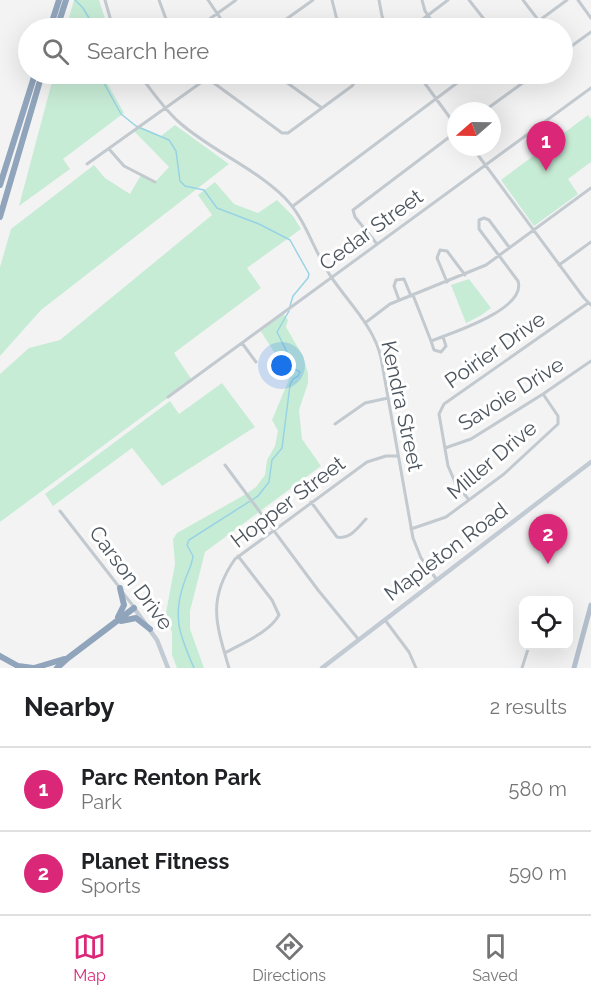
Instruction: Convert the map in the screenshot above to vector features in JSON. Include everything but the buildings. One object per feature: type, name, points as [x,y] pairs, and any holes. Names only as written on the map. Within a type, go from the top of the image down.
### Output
[{"type":"highway","points":[[53,18],[59,0]]},
{"type":"highway","points":[[60,18],[66,0]]},
{"type":"highway","points":[[0,185],[32,84]]},
{"type":"highway","points":[[0,218],[39,84]]},
{"type":"highway","points":[[112,625],[122,613],[124,605],[120,588]]},
{"type":"highway","points":[[57,668],[134,608]]},
{"type":"highway","points":[[112,625],[131,618],[140,621],[150,629]]},
{"type":"highway","points":[[0,656],[18,666],[33,668],[68,658]]},
{"type":"main road","name":"Mapleton Road","points":[[322,668],[591,462]]},
{"type":"main road","points":[[574,668],[591,605]]},
{"type":"main road","name":"Carson Drive","points":[[134,608],[164,653],[168,668]]},
{"type":"street","points":[[105,0],[110,18]]},
{"type":"street","points":[[159,0],[166,18]]},
{"type":"street","points":[[208,0],[219,18]]},
{"type":"street","points":[[211,18],[236,0]]},
{"type":"street","points":[[288,18],[313,0]]},
{"type":"street","points":[[332,0],[336,18]]},
{"type":"street","points":[[379,0],[383,18]]},
{"type":"street","points":[[422,0],[430,18]]},
{"type":"street","points":[[424,18],[448,0]]},
{"type":"street","points":[[469,0],[483,18]]},
{"type":"street","points":[[523,0],[537,18]]},
{"type":"street","points":[[543,18],[567,0]]},
{"type":"street","points":[[578,0],[591,18]]},
{"type":"street","points":[[573,45],[591,32]]},
{"type":"street","name":"Kendra Street","points":[[147,84],[166,109],[181,124],[261,179],[293,206],[301,217],[322,265],[379,347],[411,529],[421,558],[437,580]]},
{"type":"street","points":[[87,164],[199,84]]},
{"type":"street","points":[[215,84],[282,133],[288,133],[354,84]]},
{"type":"street","points":[[289,84],[322,108]]},
{"type":"street","points":[[425,84],[447,114]]},
{"type":"street","points":[[293,206],[456,84]]},
{"type":"street","points":[[496,102],[521,84]]},
{"type":"street","name":"Cedar Street","points":[[168,397],[591,88]]},
{"type":"street","points":[[377,244],[355,218],[353,210],[447,139]]},
{"type":"street","points":[[109,148],[124,166],[155,182]]},
{"type":"street","points":[[478,156],[589,304]]},
{"type":"street","points":[[364,323],[399,300],[486,265],[591,188]]},
{"type":"street","points":[[431,341],[485,319],[519,293],[518,280],[479,229],[479,220],[484,218],[489,220],[509,247]]},
{"type":"street","points":[[559,265],[591,242]]},
{"type":"street","points":[[447,282],[437,258],[440,250],[447,251],[465,275]]},
{"type":"street","points":[[399,300],[394,286],[396,280],[404,279],[434,350],[441,352],[446,346],[443,337]]},
{"type":"street","name":"Poirier Drive","points":[[469,500],[455,482],[448,466],[440,414],[444,404],[589,304]]},
{"type":"street","points":[[242,343],[256,362]]},
{"type":"street","name":"Savoie Drive","points":[[445,448],[471,439],[591,361]]},
{"type":"street","name":"Miller Drive","points":[[411,529],[446,517],[504,474],[558,424],[558,416],[543,394]]},
{"type":"street","points":[[335,424],[365,403],[388,398]]},
{"type":"street","name":"Hopper Street","points":[[230,668],[217,625],[216,602],[225,573],[238,556],[367,462],[386,456],[398,456]]},
{"type":"street","points":[[225,465],[358,640]]},
{"type":"street","points":[[311,502],[337,537],[343,539],[366,519]]},
{"type":"street","name":"Carson Drive","points":[[60,511],[134,608]]},
{"type":"street","points":[[225,652],[263,631],[276,621],[279,615],[272,600],[238,556]]},
{"type":"street","points":[[385,620],[409,652],[416,668]]},
{"type":"street","points":[[522,668],[527,650]]},
{"type":"green space","points":[[74,0],[99,0],[105,18],[69,18]]},
{"type":"green space","points":[[51,84],[108,84],[124,113],[63,159],[70,169],[19,206]]},
{"type":"green space","points":[[588,115],[591,119],[591,162],[568,179],[578,194],[534,226],[501,180]]},
{"type":"green space","points":[[175,125],[229,164],[41,310],[0,356],[0,267],[11,229],[94,165],[105,178],[130,194],[141,175],[155,182],[169,167],[134,131],[140,127],[161,136]]},
{"type":"green space","points":[[215,182],[234,204],[258,213],[277,200],[293,216],[301,229],[247,268],[261,288],[174,353],[192,380],[0,522],[0,374],[29,348],[60,340],[212,215],[198,195]]},
{"type":"green space","points":[[469,279],[491,308],[466,323],[451,285]]},
{"type":"green space","points":[[283,313],[288,320],[286,327],[303,356],[308,373],[308,383],[299,410],[302,439],[321,466],[205,552],[190,611],[190,629],[204,668],[177,668],[172,655],[172,632],[165,618],[175,564],[173,539],[177,533],[246,494],[256,487],[265,475],[267,460],[275,446],[278,431],[272,420],[290,377],[260,330]]},
{"type":"green space","points":[[222,383],[255,427],[162,486],[132,448],[53,506],[45,494],[170,401],[179,414]]},
{"type":"waterway","points":[[75,0],[89,18]]},
{"type":"waterway","points":[[104,84],[121,114],[136,126],[169,140],[176,151],[180,181],[185,186],[204,190],[217,208],[259,224],[290,240],[309,274],[293,296],[290,306]]},
{"type":"waterway","points":[[194,668],[185,646],[178,616],[180,595],[193,556],[187,545],[189,540],[258,496],[269,482],[272,460],[282,448],[290,385],[300,372],[288,365],[289,356],[277,332],[289,311]]},
{"type":"place","name":"Parc Renton Park","points":[[546,171]]},
{"type":"place","name":"Planet Fitness","points":[[548,564]]}]
